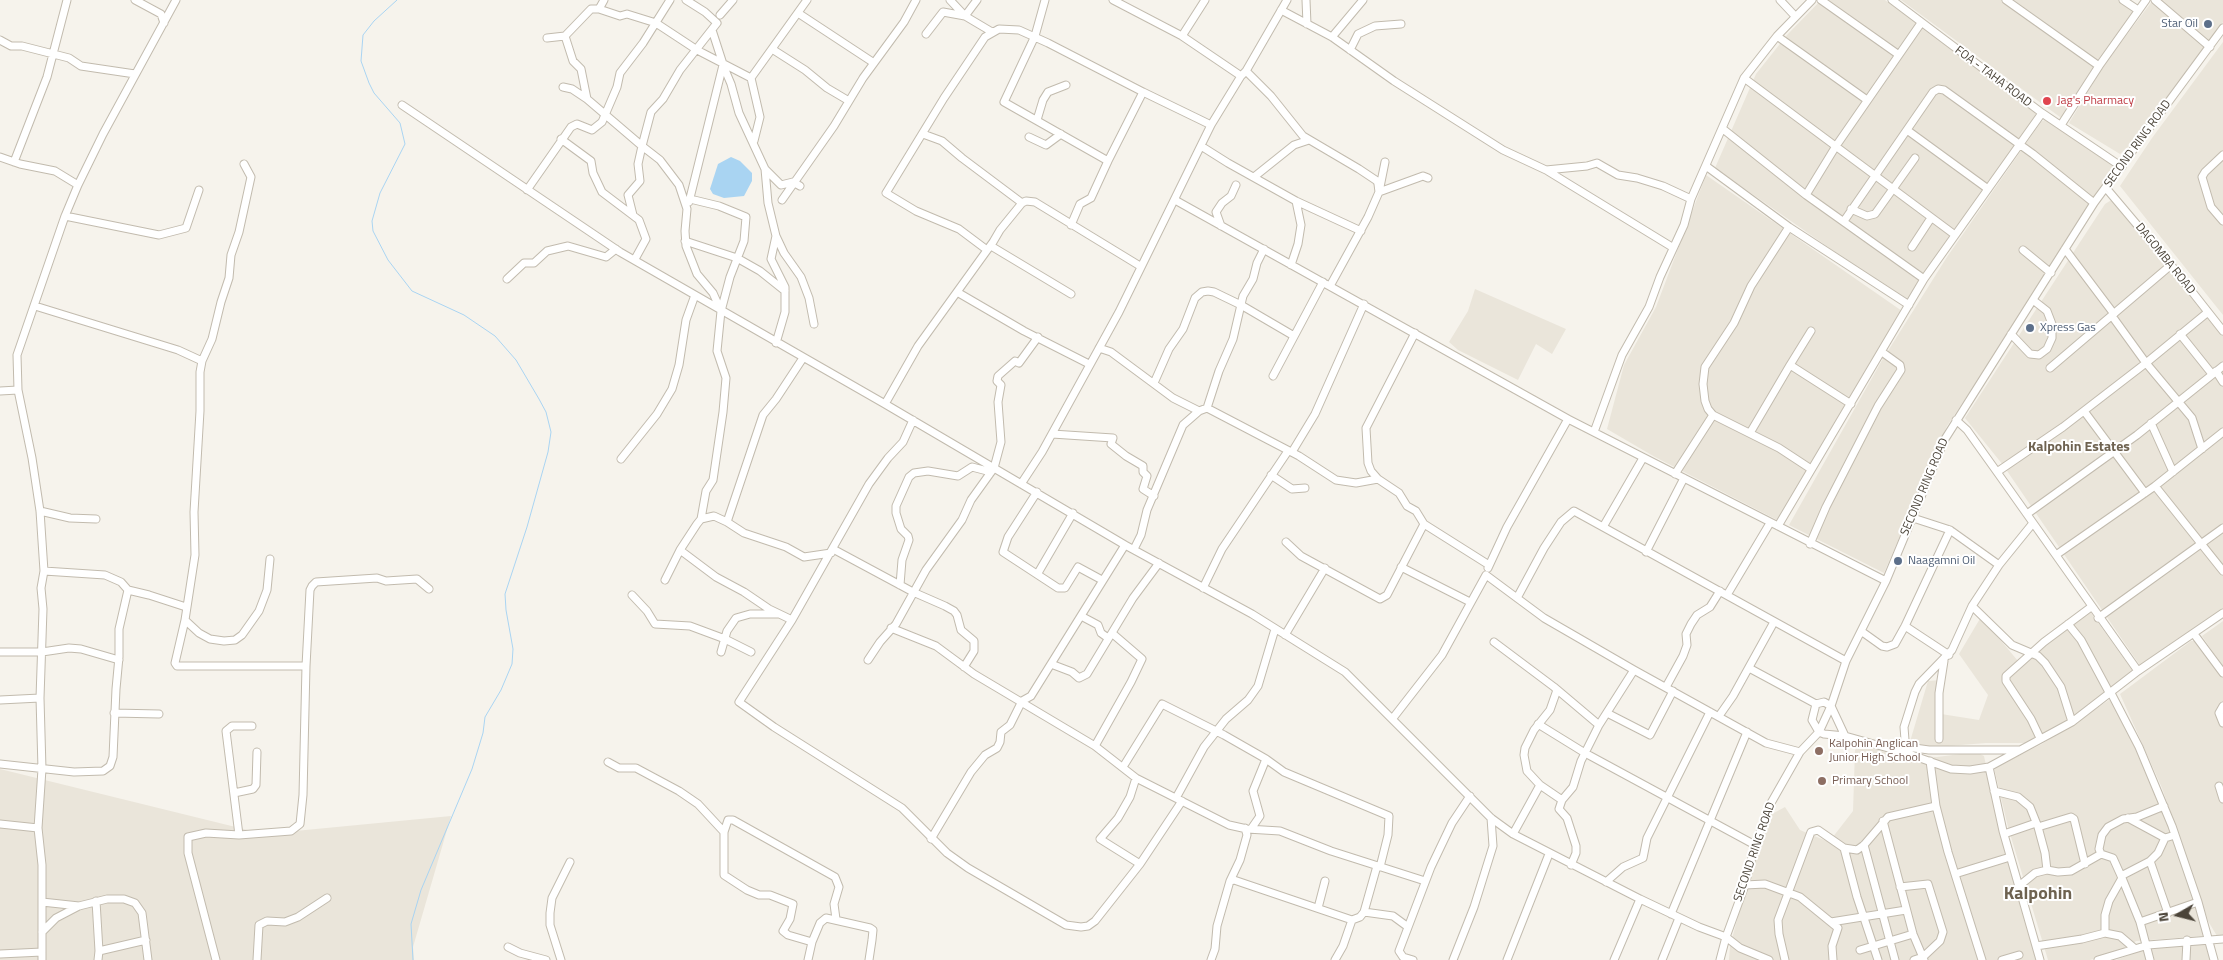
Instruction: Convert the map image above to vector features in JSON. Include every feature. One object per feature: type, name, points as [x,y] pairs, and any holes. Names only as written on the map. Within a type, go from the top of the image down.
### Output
[{"type":"street","points":[[14,162],[47,77],[67,0]]},
{"type":"street","points":[[135,0],[161,14],[164,23]]},
{"type":"street","points":[[0,954],[42,956],[42,865],[38,828],[42,769],[40,698],[43,609],[41,588],[44,571],[40,510],[32,458],[18,390],[17,355],[65,216],[78,185],[103,134],[176,0]]},
{"type":"street","points":[[599,9],[604,0]]},
{"type":"street","points":[[527,190],[571,127],[577,124],[592,130],[602,122],[617,87],[620,73],[670,0]]},
{"type":"street","points":[[633,215],[628,195],[640,181],[638,164],[651,112],[680,70],[717,23],[705,12],[686,0]]},
{"type":"street","points":[[720,15],[733,0]]},
{"type":"street","points":[[754,141],[760,118],[751,78],[807,0]]},
{"type":"street","points":[[782,200],[834,126],[874,63],[904,22],[916,0]]},
{"type":"street","points":[[950,0],[965,16],[992,32]]},
{"type":"street","points":[[965,16],[977,0]]},
{"type":"street","points":[[1045,0],[1035,36],[1004,102],[1108,161]]},
{"type":"street","points":[[1113,0],[1182,36],[1243,74],[1271,96],[1298,132],[1377,181],[1379,192]]},
{"type":"street","points":[[1182,36],[1205,0]]},
{"type":"street","points":[[1021,484],[1052,434],[1099,348],[1210,125],[1287,0]]},
{"type":"street","points":[[1306,0],[1307,24]]},
{"type":"street","points":[[1332,37],[1363,0]]},
{"type":"street","points":[[1780,0],[1795,16]]},
{"type":"street","points":[[1594,432],[1622,355],[1649,307],[1672,247],[1684,225],[1691,199],[1744,78],[1777,36],[1812,0]]},
{"type":"street","points":[[1821,0],[1899,55]]},
{"type":"street","name":"FOA - TAHA ROAD","points":[[1892,0],[2042,113],[2122,167]]},
{"type":"street","points":[[2006,0],[2099,66]]},
{"type":"street","points":[[2123,0],[2138,10]]},
{"type":"street","points":[[2061,125],[2099,66],[2146,0]]},
{"type":"street","points":[[2155,0],[2210,46]]},
{"type":"street","points":[[547,38],[565,36],[591,9],[599,9],[620,16],[627,14],[656,23],[697,50],[751,78]]},
{"type":"street","points":[[1281,10],[1332,37],[1394,81],[1503,150],[1546,170],[1672,247]]},
{"type":"street","points":[[926,34],[943,12],[965,16]]},
{"type":"street","points":[[798,13],[874,63]]},
{"type":"street","points":[[1806,195],[1836,146],[1921,23]]},
{"type":"street","points":[[1350,50],[1358,34],[1375,26],[1401,24]]},
{"type":"street","name":"SECOND RING ROAD","points":[[1720,960],[1726,937],[1745,885],[1755,845],[1771,803],[1800,752],[1819,732],[1831,706],[1846,662],[1886,581],[1945,439],[2094,203],[2223,28]]},
{"type":"street","points":[[1072,294],[958,229],[916,211],[886,193],[950,90],[985,38],[992,32],[1009,29],[1035,36],[1210,125]]},
{"type":"street","points":[[712,30],[723,65],[732,84],[739,113],[754,141],[765,169],[768,204],[776,236],[784,253],[802,278],[809,298],[814,324]]},
{"type":"street","points":[[565,36],[573,61],[582,69],[587,99]]},
{"type":"street","points":[[1777,36],[1867,100]]},
{"type":"street","points":[[0,40],[11,46],[69,58],[88,68],[135,74]]},
{"type":"street","points":[[772,49],[805,70],[827,88],[849,101]]},
{"type":"street","points":[[722,311],[713,293],[697,274],[685,241],[687,209],[723,65]]},
{"type":"street","points":[[1744,78],[1955,235]]},
{"type":"street","points":[[1038,120],[1043,100],[1048,92],[1066,85]]},
{"type":"street","points":[[563,87],[572,89],[587,99],[660,160],[679,185],[687,209]]},
{"type":"street","points":[[1844,221],[1933,92],[1938,89],[1944,90],[2019,144],[2074,185],[2094,203]]},
{"type":"street","points":[[1070,225],[1080,204],[1091,198],[1143,92]]},
{"type":"street","points":[[402,105],[616,249],[776,343],[913,420],[992,470],[1037,492],[1159,564],[1275,629],[1345,672],[1491,818],[1513,834],[1640,899],[1679,918],[1726,937],[1740,948],[1769,960]]},
{"type":"street","points":[[1778,526],[1924,279],[2042,113]]},
{"type":"street","points":[[1723,129],[1806,195],[1924,279]]},
{"type":"street","points":[[1907,130],[1988,190]]},
{"type":"street","points":[[924,134],[942,141],[1022,203]]},
{"type":"street","points":[[1029,137],[1046,145],[1061,134]]},
{"type":"street","points":[[561,139],[592,161],[593,173],[602,192],[639,220],[646,239],[635,259]]},
{"type":"street","points":[[1254,177],[1294,145],[1309,140]]},
{"type":"street","points":[[1201,146],[1296,200],[1361,231]]},
{"type":"street","points":[[2223,154],[2202,177],[2211,207],[2223,220]]},
{"type":"street","points":[[0,156],[14,162],[55,171],[78,185]]},
{"type":"street","points":[[1852,209],[1871,216],[1875,214],[1894,190],[1915,158]]},
{"type":"street","points":[[1330,286],[1361,231],[1379,192],[1385,162]]},
{"type":"street","points":[[1546,170],[1587,166],[1596,163],[1618,175],[1637,178],[1663,186],[1691,199]]},
{"type":"street","points":[[244,164],[251,177],[239,232],[231,255],[229,278],[212,339],[202,361],[199,383],[200,411],[194,512],[195,555],[175,663],[177,666],[306,666]]},
{"type":"street","points":[[1706,166],[1790,227],[1909,305]]},
{"type":"street","points":[[765,169],[781,185],[793,182],[800,186]]},
{"type":"street","points":[[1379,192],[1424,176],[1428,178]]},
{"type":"street","points":[[1221,226],[1216,212],[1222,203],[1231,196],[1236,185]]},
{"type":"street","name":"DAGOMBA ROAD","points":[[2106,188],[2171,265],[2223,331]]},
{"type":"street","points":[[65,216],[159,235],[186,228],[199,190]]},
{"type":"street","points":[[665,580],[680,550],[701,518],[706,491],[713,480],[726,378],[717,351],[722,311],[737,258],[744,242],[746,217],[719,206],[690,199]]},
{"type":"street","points":[[1174,200],[1568,419],[1810,544],[1886,581]]},
{"type":"street","points":[[1291,265],[1298,244],[1301,225],[1296,200]]},
{"type":"street","points":[[885,404],[918,346],[940,318],[1000,230],[1022,203],[1026,201],[1035,202],[1140,266]]},
{"type":"street","points":[[1912,248],[1931,218]]},
{"type":"street","points":[[1790,227],[1751,286],[1737,318],[1705,367],[1703,384],[1705,401],[1708,409],[1713,414],[1750,433],[1811,469]]},
{"type":"street","points":[[776,236],[771,259],[785,287],[785,312],[776,343]]},
{"type":"street","points":[[685,241],[737,258],[760,271],[785,291]]},
{"type":"street","points":[[507,280],[524,263],[534,263],[547,251],[568,246],[606,257],[616,249]]},
{"type":"street","points":[[1207,408],[1219,371],[1234,339],[1241,305],[1264,249]]},
{"type":"street","points":[[2064,249],[2146,363],[2179,401],[2195,423],[2202,449]]},
{"type":"street","points":[[2023,250],[2051,273]]},
{"type":"street","points":[[2050,368],[2171,265]]},
{"type":"street","points":[[1273,376],[1323,282]]},
{"type":"street","points":[[1154,382],[1169,350],[1183,328],[1198,294],[1208,291],[1241,305],[1294,336]]},
{"type":"street","points":[[956,292],[1003,320],[1089,364]]},
{"type":"street","points":[[621,459],[657,414],[672,389],[679,364],[686,320],[695,295]]},
{"type":"street","points":[[2011,334],[2030,354],[2039,354],[2047,349],[2052,338],[2052,324],[2046,311],[2033,300]]},
{"type":"street","points":[[1203,588],[1222,549],[1271,475],[1290,452],[1315,414],[1364,304]]},
{"type":"street","points":[[35,306],[178,350],[202,361]]},
{"type":"street","points":[[1997,472],[2084,411],[2208,312]]},
{"type":"street","points":[[1750,433],[1811,330]]},
{"type":"street","points":[[1415,333],[1366,428],[1368,463],[1371,471],[1378,479],[1400,493],[1408,506],[1416,511],[1424,524],[1489,565]]},
{"type":"street","points":[[2180,334],[2223,382]]},
{"type":"street","points":[[868,660],[902,614],[926,570],[962,520],[972,500],[984,485],[992,470],[1000,442],[998,402],[1001,385],[997,381],[998,376],[1000,372],[1015,361],[1019,363],[1038,337]]},
{"type":"street","points":[[1099,348],[1111,352],[1154,382],[1173,398],[1199,411]]},
{"type":"street","points":[[1810,544],[1826,507],[1878,406],[1901,370],[1900,365],[1882,352]]},
{"type":"street","points":[[728,522],[763,415],[803,358]]},
{"type":"street","points":[[1790,365],[1851,404]]},
{"type":"street","points":[[2027,514],[2114,452],[2223,366]]},
{"type":"street","points":[[0,392],[18,390]]},
{"type":"street","points":[[1134,549],[1141,535],[1147,510],[1183,425],[1199,411],[1207,408],[1343,482],[1356,483],[1378,479]]},
{"type":"street","points":[[2084,411],[2145,493]]},
{"type":"street","points":[[1676,474],[1713,414]]},
{"type":"street","points":[[1393,718],[1442,655],[1486,575],[1510,521],[1568,419]]},
{"type":"street","points":[[913,420],[903,442],[888,458],[870,484],[792,620],[739,702],[742,707],[902,808],[931,838],[968,868],[1057,921],[1081,927],[1088,926],[1095,921],[1140,864],[1179,800],[1204,747],[1226,719],[1248,700],[1258,686],[1275,629]]},
{"type":"street","points":[[1956,420],[1967,430],[2056,555],[2098,618],[2138,671]]},
{"type":"street","points":[[2151,423],[2172,472]]},
{"type":"street","points":[[2056,555],[2155,486],[2223,432]]},
{"type":"street","points":[[1052,434],[1113,438],[1111,444],[1143,466],[1142,472],[1147,476],[1143,490],[1154,496]]},
{"type":"street","points":[[1603,527],[1644,458]]},
{"type":"street","points":[[900,585],[902,560],[909,540],[901,528],[896,506],[909,477],[914,473],[928,472],[958,476],[972,467],[992,470]]},
{"type":"street","points":[[1271,475],[1292,489],[1305,488]]},
{"type":"street","points":[[1646,552],[1684,478]]},
{"type":"street","points":[[2155,486],[2223,572]]},
{"type":"street","points":[[1037,492],[1003,549],[1004,554],[1038,573],[1058,588],[1065,588],[1078,567],[1102,580]]},
{"type":"street","points":[[40,510],[70,518],[96,519]]},
{"type":"street","points":[[1516,598],[1561,522],[1571,512],[1577,511],[1646,552],[1724,593],[1846,662]]},
{"type":"street","points":[[1038,573],[1073,513]]},
{"type":"street","points":[[701,518],[714,516],[728,522],[744,533],[786,547],[804,557],[832,551],[945,606],[957,615],[961,630],[974,641],[974,650],[964,667]]},
{"type":"street","points":[[1913,518],[1950,530],[2000,565]]},
{"type":"street","points":[[1666,688],[1683,656],[1687,645],[1686,634],[1691,624],[1697,615],[1710,607],[1724,593],[1770,523]]},
{"type":"street","points":[[1939,739],[1939,694],[1946,658],[1972,606],[2000,565],[2033,523]]},
{"type":"street","points":[[1286,542],[1302,556],[1380,599],[1387,595],[1424,524]]},
{"type":"street","points":[[2098,618],[2223,528]]},
{"type":"street","points":[[1861,631],[1875,642],[1887,647],[1895,644],[1906,626],[1950,530]]},
{"type":"street","points":[[931,838],[971,772],[985,755],[997,748],[1001,732],[1010,725],[1022,701],[1031,696],[1125,544]]},
{"type":"street","points":[[680,550],[716,577],[792,620]]},
{"type":"street","points":[[184,620],[199,633],[210,639],[224,642],[235,640],[242,635],[258,611],[267,590],[270,559]]},
{"type":"street","points":[[1051,664],[1079,678],[1084,676],[1133,598],[1159,564]]},
{"type":"street","points":[[1401,567],[1470,602]]},
{"type":"street","points":[[1285,635],[1326,568]]},
{"type":"street","points":[[44,571],[105,575],[118,580],[128,590],[149,594],[186,607]]},
{"type":"street","points":[[1486,575],[1544,618],[1673,692],[1766,743],[1800,752]]},
{"type":"street","points":[[216,960],[199,899],[187,843],[188,837],[193,834],[239,835],[291,831],[300,824],[303,795],[310,590],[316,582],[376,578],[386,581],[417,579],[429,589]]},
{"type":"street","points":[[0,764],[74,772],[106,770],[110,766],[113,757],[120,624],[128,590]]},
{"type":"street","points":[[632,596],[647,611],[655,624],[690,626],[725,639],[751,652]]},
{"type":"street","points":[[1972,606],[2012,645],[2038,656],[2045,663],[2061,687],[2072,722]]},
{"type":"street","points":[[2040,738],[2006,678],[2030,654],[2091,607]]},
{"type":"street","points":[[1816,704],[1812,720],[1819,732],[1906,750],[1951,769],[1970,770],[1989,767],[2072,722],[2111,694],[2138,671],[2223,613]]},
{"type":"street","points":[[721,652],[727,631],[736,618],[750,614],[780,614]]},
{"type":"street","points":[[1081,616],[1098,625],[1101,633],[1110,636],[1142,659],[1094,746]]},
{"type":"street","points":[[1719,716],[1733,696],[1774,622]]},
{"type":"street","points":[[2068,624],[2081,640],[2139,747],[2175,835],[2198,902],[2214,960]]},
{"type":"street","points":[[1906,626],[1946,658]]},
{"type":"street","points":[[891,628],[936,646],[964,667],[1094,746],[1136,778],[1229,825],[1280,831],[1378,867],[1425,881]]},
{"type":"street","points":[[2194,634],[2223,673]]},
{"type":"street","points":[[1494,642],[1599,725]]},
{"type":"street","points":[[0,652],[42,652],[75,649],[119,660]]},
{"type":"street","points":[[1906,750],[1904,727],[1911,699],[1919,684],[1946,658]]},
{"type":"street","points":[[1749,668],[1816,704],[1824,702],[1831,706],[1845,736]]},
{"type":"street","points":[[1571,864],[1576,853],[1576,846],[1566,818],[1559,809],[1562,800],[1573,787],[1585,753],[1599,725],[1634,670]]},
{"type":"street","points":[[1557,690],[1550,710],[1538,724],[1525,748],[1524,755],[1527,771],[1540,785],[1562,800]]},
{"type":"street","points":[[1607,713],[1650,735],[1673,692]]},
{"type":"street","points":[[1031,696],[1032,708]]},
{"type":"street","points":[[0,700],[40,698]]},
{"type":"street","points":[[1123,767],[1160,704],[1216,733],[1224,735],[1266,759],[1284,772],[1390,816],[1388,835],[1364,912],[1360,917],[1352,920],[1234,880],[1230,881]]},
{"type":"street","points":[[2223,706],[2219,711],[2223,724]]},
{"type":"street","points":[[1606,882],[1623,867],[1643,858],[1647,838],[1710,712]]},
{"type":"street","points":[[114,713],[159,714]]},
{"type":"street","points":[[1538,724],[1585,753],[1755,845]]},
{"type":"street","points":[[239,835],[226,731],[232,726],[252,726]]},
{"type":"street","points":[[1671,914],[1747,732]]},
{"type":"street","points":[[1906,750],[2020,750]]},
{"type":"street","points":[[234,793],[253,788],[256,785],[257,752]]},
{"type":"street","points":[[1211,960],[1216,949],[1217,926],[1230,881],[1240,860],[1248,828],[1260,816],[1253,792],[1266,759]]},
{"type":"street","points":[[1930,761],[1936,806],[1968,921],[1982,960]]},
{"type":"street","points":[[608,762],[619,768],[636,768],[679,791],[698,804],[724,832]]},
{"type":"street","points":[[1989,767],[2010,857],[2040,960]]},
{"type":"street","points":[[1136,778],[1130,797],[1118,818],[1100,839],[1140,864]]},
{"type":"street","points":[[1513,834],[1540,785]]},
{"type":"street","points":[[2219,786],[2223,799]]},
{"type":"street","points":[[1994,791],[2007,793],[2023,799],[2030,807],[2045,853],[2047,870]]},
{"type":"street","points":[[1413,960],[1399,957],[1408,927],[1425,881],[1452,823],[1470,796]]},
{"type":"street","points":[[1785,960],[1777,925],[1811,832],[1818,830],[1844,848],[1853,850],[1864,845],[1888,817],[1936,806]]},
{"type":"street","points":[[2101,854],[2102,835],[2108,827],[2123,819],[2137,817],[2164,806]]},
{"type":"street","points":[[2004,834],[2071,817],[2074,819],[2085,864]]},
{"type":"street","points":[[1453,960],[1474,907],[1493,846],[1491,818]]},
{"type":"street","points":[[2128,818],[2165,838],[2175,835]]},
{"type":"street","points":[[812,942],[788,935],[784,931],[794,908],[793,904],[770,895],[747,890],[724,875],[724,832],[728,820],[733,820],[836,877],[839,887],[834,904],[836,919]]},
{"type":"street","points":[[1883,821],[1913,934],[1924,959]]},
{"type":"street","points":[[0,824],[38,828]]},
{"type":"street","points":[[2105,933],[2106,908],[2122,877],[2150,861],[2158,853],[2165,838]]},
{"type":"street","points":[[1864,845],[1896,960]]},
{"type":"street","points":[[1844,848],[1878,960]]},
{"type":"street","points":[[1507,960],[1549,854]]},
{"type":"street","points":[[2019,886],[2035,874],[2047,870],[2065,872],[2085,864],[2101,854]]},
{"type":"street","points":[[2101,854],[2113,858],[2122,877],[2148,945],[2150,960]]},
{"type":"street","points":[[1955,874],[2010,857]]},
{"type":"street","points":[[2150,861],[2168,913]]},
{"type":"street","points":[[561,960],[550,925],[550,912],[552,898],[570,862]]},
{"type":"street","points":[[1318,908],[1325,881]]},
{"type":"street","points":[[1900,887],[1924,883],[1930,887],[1943,932],[1940,941],[1924,959],[1914,960]]},
{"type":"street","points":[[1745,885],[1765,884],[1805,900],[1808,905],[1831,922],[1838,928],[1832,946],[1833,960]]},
{"type":"street","points":[[257,960],[259,925],[267,921],[285,922],[298,917],[327,898]]},
{"type":"street","points":[[42,932],[56,918],[79,906],[96,901],[124,899],[135,903],[142,913],[148,960]]},
{"type":"street","points":[[1614,960],[1640,899]]},
{"type":"street","points":[[96,901],[98,960]]},
{"type":"street","points":[[42,902],[79,906]]},
{"type":"street","points":[[2140,922],[2198,902]]},
{"type":"street","points":[[1831,922],[1906,910]]},
{"type":"street","points":[[1364,912],[1392,916],[1408,927]]},
{"type":"street","points":[[808,960],[812,942],[822,920],[826,918],[870,928],[872,940],[869,960]]},
{"type":"street","points":[[1662,960],[1679,918]]},
{"type":"street","points":[[1335,960],[1343,946],[1352,920]]},
{"type":"street","points":[[2036,946],[2082,939],[2105,933],[2120,936],[2134,948]]},
{"type":"street","points":[[1860,950],[1913,934]]},
{"type":"street","points":[[2100,960],[2123,957],[2134,948],[2148,945],[2187,940],[2223,939]]},
{"type":"street","points":[[99,951],[146,940]]},
{"type":"street","points":[[2186,960],[2187,940]]},
{"type":"street","points":[[508,947],[520,956],[546,960]]},
{"type":"street","points":[[2002,960],[2019,955]]},
{"type":"shaded area","points":[[1821,0],[1885,0],[2034,109],[2036,117],[1908,303],[1715,168],[1756,74],[1787,35]]},
{"type":"shaded area","points":[[1901,0],[2120,0],[2136,11],[2064,120]]},
{"type":"shaded area","points":[[2153,0],[2223,0],[2223,22],[2142,134],[2120,154],[2069,123],[2104,65]]},
{"type":"shaded area","points":[[2223,42],[2223,315],[2120,186],[2152,138]]},
{"type":"shaded area","points":[[2046,119],[2111,160],[2115,167],[2052,269],[1947,426],[1884,573],[1789,525],[1881,362],[1947,257],[2041,122]]},
{"type":"shaded area","points":[[1706,175],[1902,311],[1779,521],[1655,457],[1607,429],[1624,365],[1656,307]]},
{"type":"shaded area","points":[[2113,199],[2223,335],[2223,610],[2141,667],[2003,465],[1965,418],[2105,204]]},
{"type":"shaded area","points":[[1475,289],[1566,329],[1552,354],[1536,344],[1518,380],[1458,350],[1449,342],[1468,311]]},
{"type":"shaded area","points":[[2089,610],[2134,673],[2110,692],[2048,733],[2026,743],[1986,743],[1923,748],[1909,745],[1928,681],[1942,680],[1941,714],[1979,720],[1988,695],[1959,654],[1981,617],[2018,661]]},
{"type":"shaded area","points":[[2223,621],[2223,667],[2202,636]]},
{"type":"shaded area","points":[[2191,641],[2196,641],[2223,678],[2223,936],[2217,936],[2208,921],[2162,788],[2120,694]]},
{"type":"shaded area","points":[[2109,700],[2113,701],[2151,780],[2179,855],[2205,936],[2136,941],[2126,950],[2090,960],[2048,960],[2008,827],[1994,768],[2042,744]]},
{"type":"shaded area","points":[[1860,745],[1899,756],[1937,757],[1976,752],[1984,756],[1995,807],[2039,960],[1729,960],[1730,946],[1750,872],[1772,814],[1785,807],[1800,830],[1829,842],[1853,811],[1855,750]]},
{"type":"shaded area","points":[[0,769],[264,834],[451,816],[413,947],[414,960],[0,960]]},
{"type":"shaded area","points":[[2208,944],[2212,960],[2116,960],[2150,947]]},
{"type":"water","points":[[731,157],[740,161],[752,173],[752,181],[744,196],[724,198],[713,194],[710,189],[718,164]]},
{"type":"waterway","points":[[397,0],[374,21],[363,35],[361,61],[369,83],[374,93],[400,123],[405,144],[380,193],[372,221],[373,231],[388,260],[412,291],[464,315],[495,336],[516,360],[539,399],[546,412],[551,432],[548,452],[527,527],[505,594],[513,649],[512,664],[501,690],[485,717],[483,733],[472,769],[421,890],[411,924],[413,960]]},
{"type":"place","name":"Star Oil","points":[[2208,24]]},
{"type":"place","name":"Jag's Pharmacy","points":[[2047,101]]},
{"type":"place","name":"Xpress Gas","points":[[2030,328]]},
{"type":"place","name":"Naagamni Oil","points":[[1898,561]]},
{"type":"place","name":"Kalpohin Anglican Junior High School","points":[[1819,751]]},
{"type":"place","name":"Primary School","points":[[1822,781]]},
{"type":"district","name":"Kalpohin Estates","points":[[2079,448]]},
{"type":"district","name":"Kalpohin","points":[[2038,895]]}]
